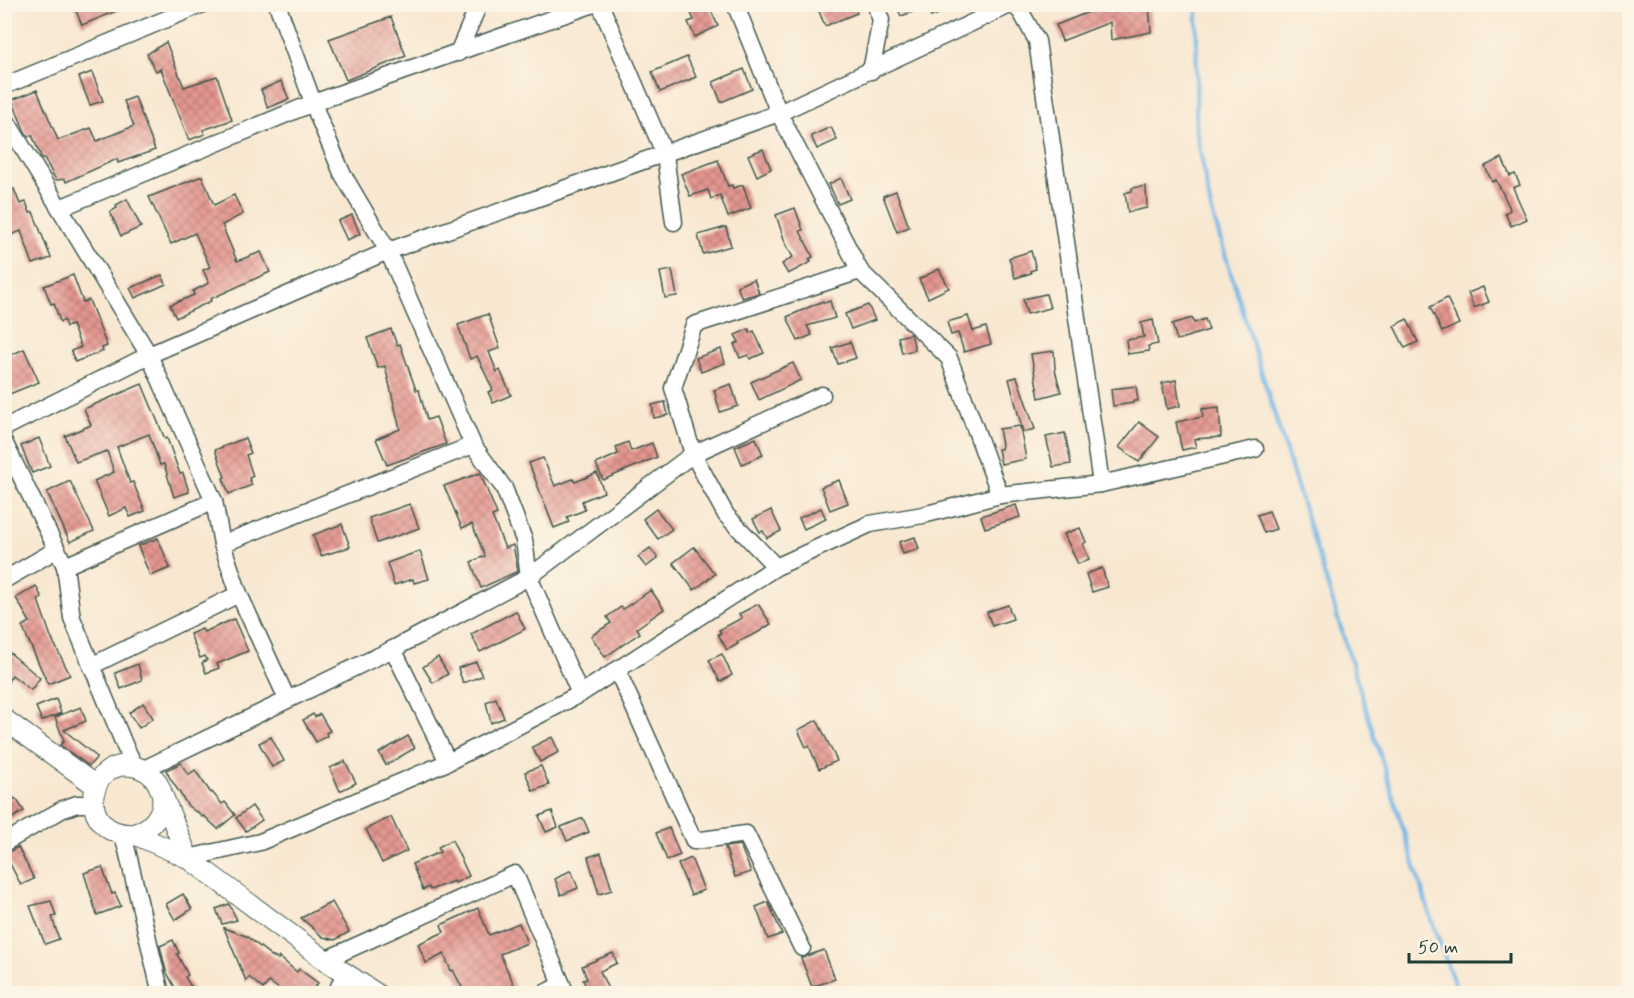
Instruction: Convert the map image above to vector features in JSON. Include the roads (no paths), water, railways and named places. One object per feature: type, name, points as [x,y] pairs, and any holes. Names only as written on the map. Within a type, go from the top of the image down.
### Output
[{"type":"street","points":[[4,86],[203,4]]},
{"type":"street","points":[[278,4],[313,103],[342,173],[388,252],[472,445],[504,488],[524,540],[529,577],[580,694]]},
{"type":"street","points":[[459,54],[479,4]]},
{"type":"street","points":[[60,208],[313,103],[459,54],[594,4]]},
{"type":"street","points":[[600,4],[665,155],[674,222]]},
{"type":"street","points":[[735,4],[779,113],[860,271],[949,358],[1000,495]]},
{"type":"street","points":[[871,71],[881,20],[874,4]]},
{"type":"street","points":[[4,428],[149,355],[388,252],[779,113],[1012,4],[1021,12],[1037,41],[1101,484]]},
{"type":"street","points":[[4,117],[149,355],[214,501],[222,544],[239,594],[287,699]]},
{"type":"street","points":[[776,567],[726,515],[693,454],[673,388],[694,325],[860,271]]},
{"type":"street","points":[[140,768],[393,649],[529,577],[693,454],[822,395]]},
{"type":"street","points":[[4,442],[64,566],[72,618],[91,666],[140,768]]},
{"type":"street","points":[[222,544],[472,445]]},
{"type":"street","points":[[188,858],[260,842],[448,762],[580,694],[776,567],[870,524],[923,515],[1000,495],[1101,484],[1255,449]]},
{"type":"street","points":[[64,566],[214,501]]},
{"type":"street","points":[[4,580],[56,550]]},
{"type":"street","points":[[91,666],[239,594]]},
{"type":"street","points":[[393,649],[448,762]]},
{"type":"street","points":[[617,670],[694,841],[746,834],[802,948]]},
{"type":"street","points":[[4,719],[94,795],[100,822],[107,828],[188,858],[325,960],[377,993]]},
{"type":"street","points":[[4,843],[63,808],[94,795],[108,771],[126,765],[140,768],[152,775],[161,791],[188,858]]},
{"type":"street","points":[[128,834],[151,826],[157,819],[162,801],[161,791]]},
{"type":"street","points":[[128,834],[126,846],[160,993]]},
{"type":"street","points":[[325,960],[515,874],[563,989],[543,993]]},
{"type":"street","points":[[336,993],[345,972]]},
{"type":"waterway","points":[[1197,4],[1196,130],[1211,209],[1432,922],[1458,994]]}]
